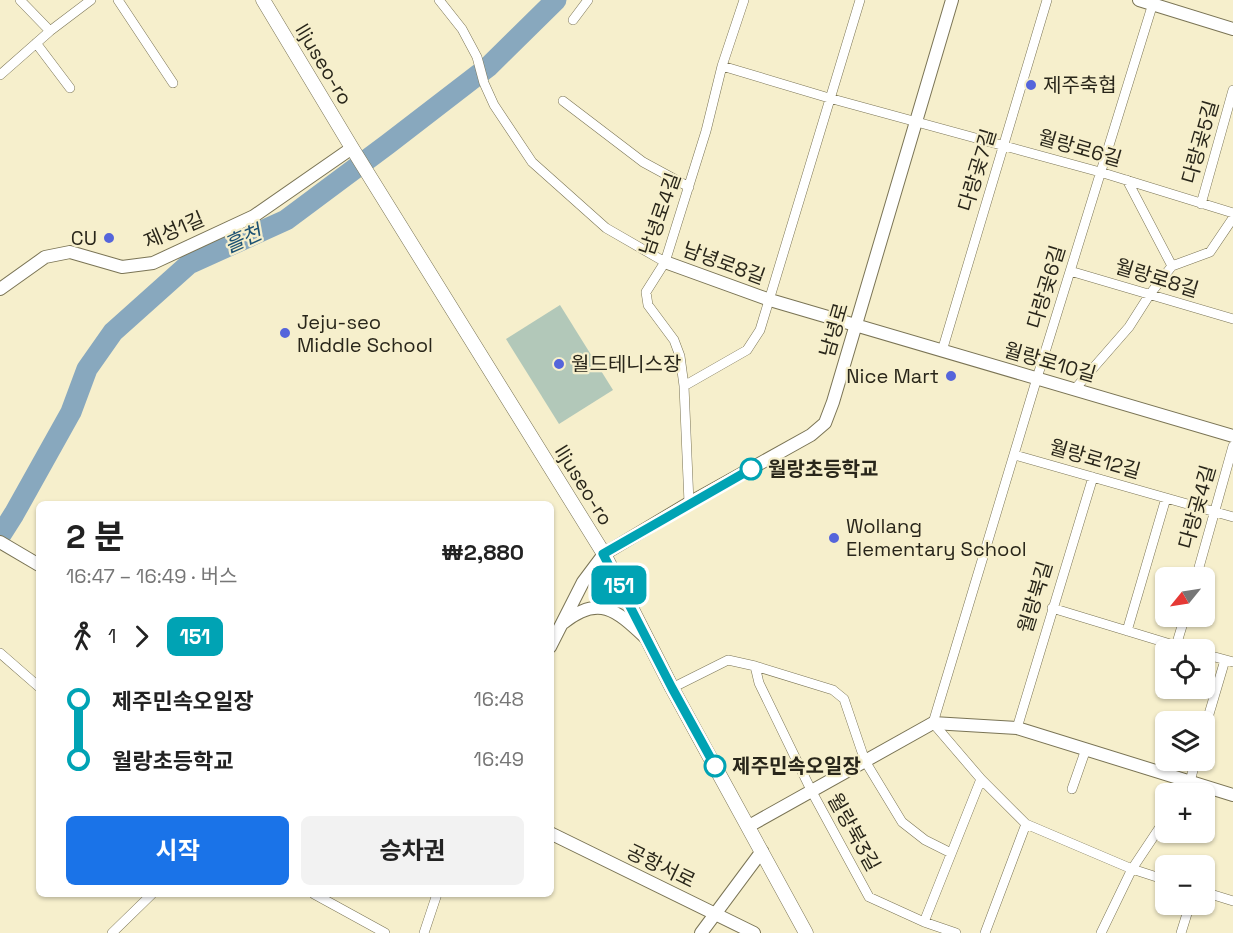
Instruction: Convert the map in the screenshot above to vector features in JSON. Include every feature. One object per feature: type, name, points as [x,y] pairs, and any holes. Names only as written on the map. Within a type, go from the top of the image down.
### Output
[{"type":"main road","name":"Iljuseo-ro","points":[[263,0],[603,554],[672,688],[806,933]]},
{"type":"street","points":[[20,0],[50,31]]},
{"type":"street","points":[[0,75],[50,31],[91,0]]},
{"type":"street","points":[[118,0],[173,83]]},
{"type":"street","points":[[439,0],[462,28],[477,57],[484,83],[494,105],[532,162],[606,228],[665,262]]},
{"type":"street","points":[[573,20],[588,0]]},
{"type":"street","name":"남녕로4길","points":[[689,503],[684,386],[680,356],[674,340],[648,305],[646,292],[665,262],[706,131],[722,66],[744,0]]},
{"type":"street","points":[[770,300],[860,0]]},
{"type":"street","name":"남녕로","points":[[603,554],[820,428],[829,413],[856,326],[952,0]]},
{"type":"street","name":"다랑곶7길","points":[[942,351],[1047,0]]},
{"type":"street","points":[[1139,0],[1153,2],[1233,29]]},
{"type":"street","name":"다랑곶6길","points":[[933,723],[1153,2]]},
{"type":"street","points":[[36,43],[70,88]]},
{"type":"street","name":"월랑로6길","points":[[722,66],[829,98],[1100,172],[1233,213]]},
{"type":"street","name":"다랑곶5길","points":[[1201,204],[1233,90]]},
{"type":"street","points":[[563,101],[643,162],[689,187]]},
{"type":"street","name":"제성1길","points":[[0,289],[45,257],[70,252],[122,267],[153,263],[254,216],[352,148]]},
{"type":"street","points":[[1127,180],[1172,266]]},
{"type":"street","points":[[1074,390],[1130,327],[1150,294],[1172,266],[1210,252],[1233,218]]},
{"type":"street","name":"남녕로8길","points":[[665,262],[770,300],[856,326]]},
{"type":"street","name":"월랑로8길","points":[[1070,271],[1233,319]]},
{"type":"street","name":"남녕로8길","points":[[684,386],[747,350],[760,330],[770,300]]},
{"type":"street","name":"월랑로10길","points":[[856,326],[1233,436]]},
{"type":"street","name":"다랑곶4길","points":[[1199,567],[1233,446]]},
{"type":"street","name":"월랑로12길","points":[[1015,455],[1233,517]]},
{"type":"street","name":"월랑북길","points":[[1017,728],[1093,477]]},
{"type":"street","points":[[1127,631],[1166,498]]},
{"type":"street","points":[[0,542],[36,562]]},
{"type":"street","points":[[554,639],[583,582],[603,554]]},
{"type":"street","points":[[562,624],[579,612],[604,607],[621,617],[648,639]]},
{"type":"street","points":[[1052,608],[1155,640]]},
{"type":"street","points":[[0,653],[36,684]]},
{"type":"street","points":[[672,688],[728,660],[833,690],[844,699],[865,761],[902,822],[925,840],[951,853]]},
{"type":"street","points":[[1211,711],[1229,661]]},
{"type":"street","name":"월랑북3길","points":[[755,666],[759,683],[812,792],[869,897],[924,922],[956,933]]},
{"type":"street","points":[[933,723],[981,779],[1026,824],[1155,876]]},
{"type":"street","points":[[749,826],[933,723],[1017,728],[1233,795]]},
{"type":"street","points":[[1072,789],[1086,749]]},
{"type":"street","points":[[1190,781],[1193,771]]},
{"type":"street","points":[[924,922],[981,779]]},
{"type":"street","points":[[985,933],[1026,824]]},
{"type":"street","points":[[1101,933],[1132,869],[1155,834]]},
{"type":"street","name":"공항서로","points":[[554,835],[754,933]]},
{"type":"street","points":[[700,933],[762,851]]},
{"type":"street","points":[[1215,895],[1233,901]]},
{"type":"street","points":[[112,933],[149,897]]},
{"type":"street","points":[[320,897],[385,933]]},
{"type":"street","points":[[424,933],[436,897]]},
{"type":"street","points":[[1181,933],[1187,915]]},
{"type":"green space","name":"월드테니스장","points":[[560,305],[613,390],[559,424],[506,339]]},
{"type":"waterway","name":"흘천","points":[[0,536],[71,412],[87,369],[113,332],[189,264],[286,220],[388,144],[488,67],[556,0]]},
{"type":"bus line","name":"151","points":[[715,766],[603,554],[751,469]]},
{"type":"place","name":"제주축협","points":[[1031,85]]},
{"type":"place","name":"CU","points":[[109,238]]},
{"type":"place","name":"Jeju-seo Middle School","points":[[285,333]]},
{"type":"place","name":"월드테니스장","points":[[559,364]]},
{"type":"place","name":"Nice Mart","points":[[951,376]]},
{"type":"place","name":"월랑초등학교","points":[[751,469]]},
{"type":"place","name":"Wollang Elementary School","points":[[834,538]]},
{"type":"place","name":"제주민속오일장","points":[[715,766]]}]
